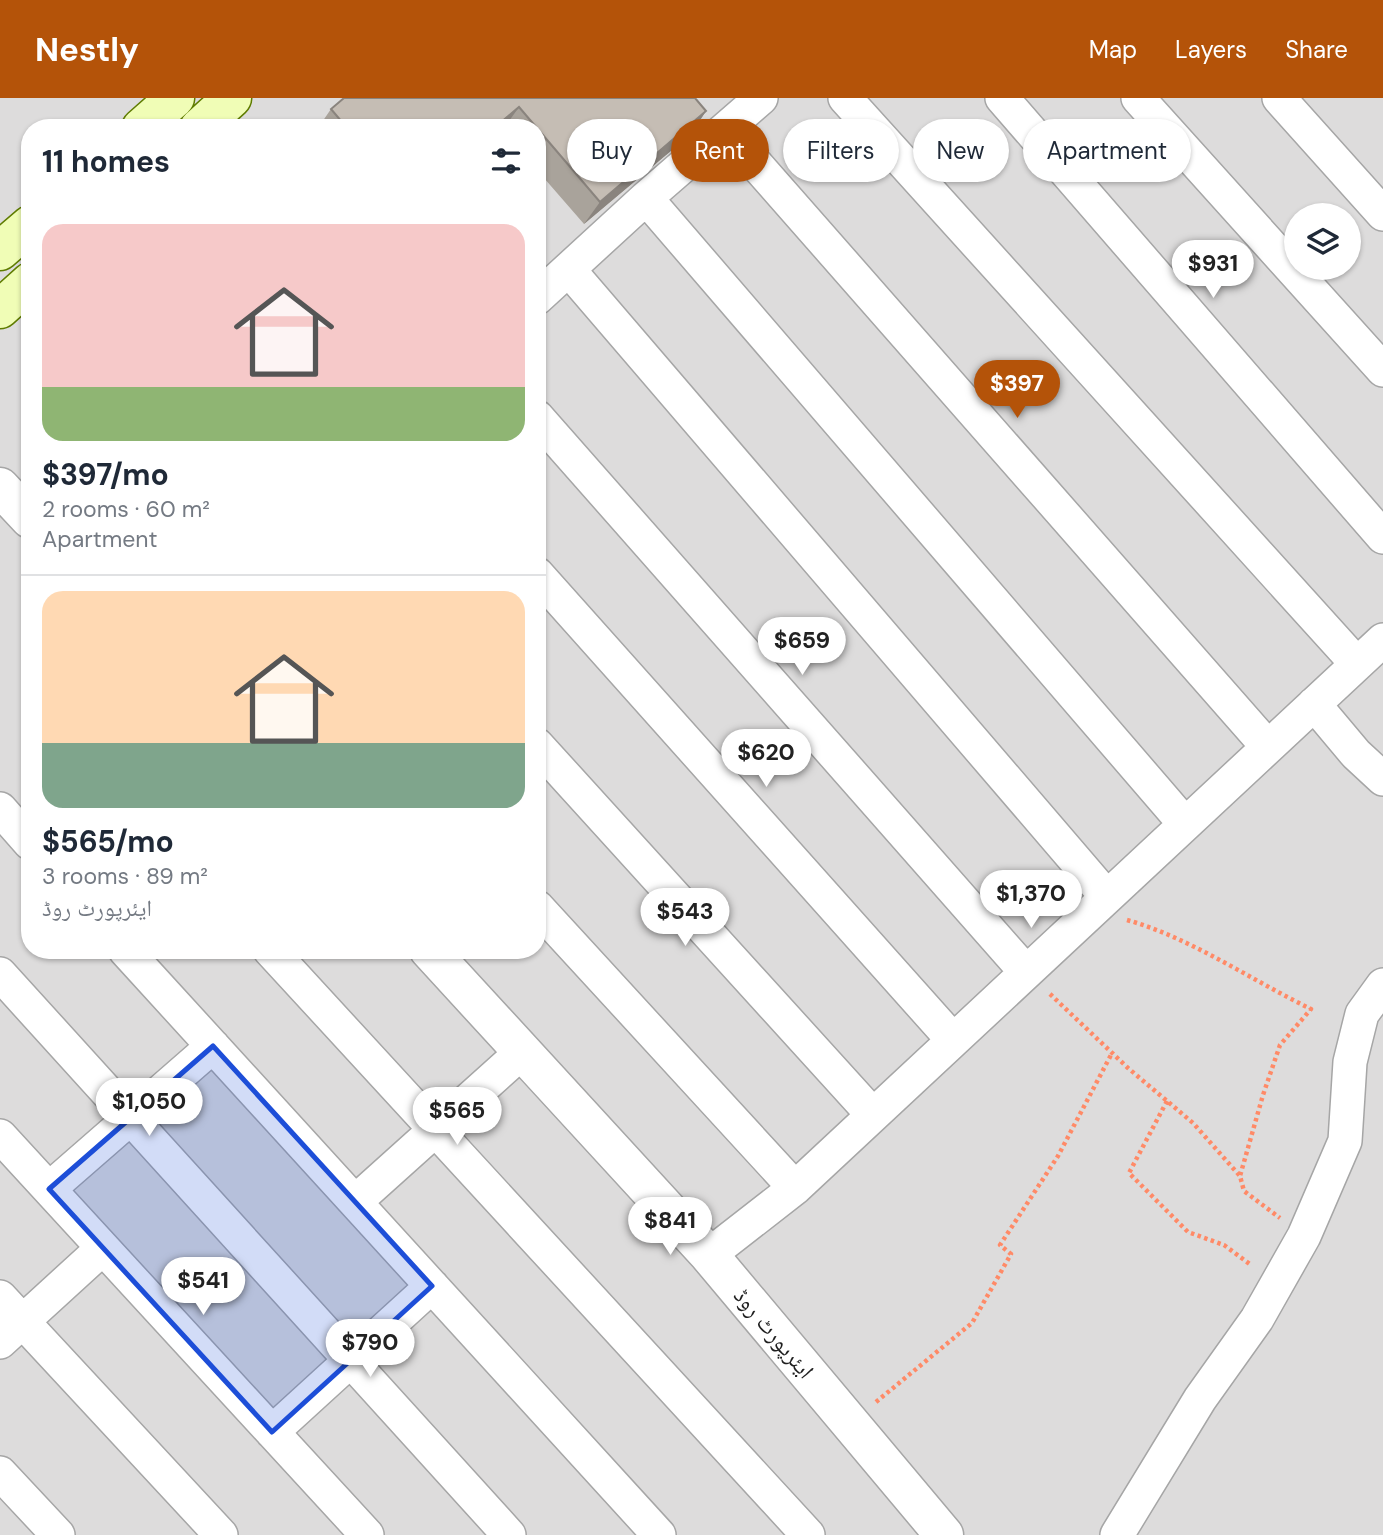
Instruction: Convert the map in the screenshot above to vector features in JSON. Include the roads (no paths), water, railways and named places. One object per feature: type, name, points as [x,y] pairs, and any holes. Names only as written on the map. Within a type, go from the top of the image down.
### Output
[{"type":"main road","points":[[151,119],[175,98]]},
{"type":"main road","points":[[210,119],[232,98]]},
{"type":"main road","points":[[0,251],[21,233]]},
{"type":"main road","points":[[0,309],[21,290]]},
{"type":"street","points":[[738,119],[761,98]]},
{"type":"street","points":[[845,98],[1357,664]]},
{"type":"street","points":[[1002,98],[1383,537]]},
{"type":"street","points":[[1138,98],[1383,370]]},
{"type":"street","points":[[1279,98],[1383,214]]},
{"type":"street","points":[[546,290],[671,177]]},
{"type":"street","points":[[769,179],[1268,747]]},
{"type":"street","points":[[646,198],[1185,824]]},
{"type":"street","points":[[569,270],[1100,904]]},
{"type":"street","points":[[546,428],[1026,972]]},
{"type":"street","points":[[0,487],[21,509]]},
{"type":"street","points":[[546,584],[953,1040]]},
{"type":"street","points":[[709,1255],[795,1188],[1383,640]]},
{"type":"street","points":[[1314,704],[1356,754],[1383,779]]},
{"type":"street","points":[[546,755],[873,1115]]},
{"type":"street","points":[[0,809],[21,833]]},
{"type":"street","points":[[546,917],[795,1188]]},
{"type":"street","points":[[133,959],[659,1535]]},
{"type":"street","points":[[278,959],[808,1535]]},
{"type":"street","name":"ایئرپورٹ روڈ","points":[[437,959],[709,1255],[944,1535]]},
{"type":"street","points":[[0,974],[509,1535]]},
{"type":"street","points":[[1117,1535],[1163,1456],[1257,1319],[1304,1237],[1345,1141],[1350,1062],[1362,1014],[1383,985]]},
{"type":"street","points":[[49,1189],[213,1046]]},
{"type":"street","points":[[355,1202],[522,1052]]},
{"type":"street","points":[[0,1136],[367,1535]]},
{"type":"street","points":[[11,1331],[103,1248]]},
{"type":"street","points":[[272,1432],[432,1286]]},
{"type":"street","points":[[0,1297],[11,1331],[221,1535]]},
{"type":"street","points":[[0,1473],[58,1535]]}]
